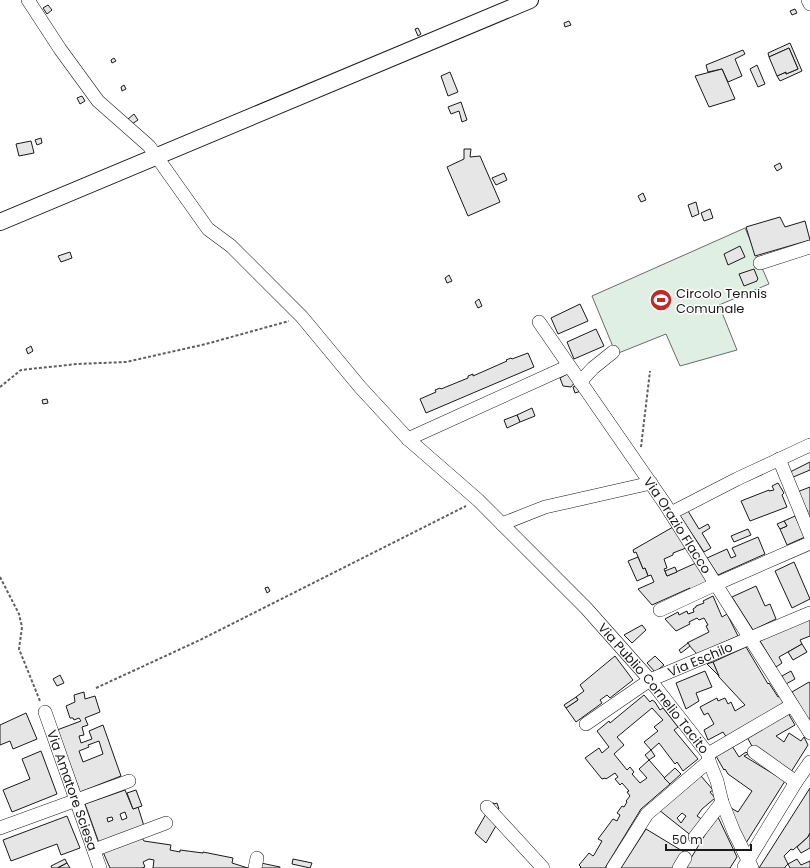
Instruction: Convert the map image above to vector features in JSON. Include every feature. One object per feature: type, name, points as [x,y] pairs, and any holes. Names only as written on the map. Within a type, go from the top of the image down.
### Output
[{"type":"main road","points":[[0,222],[530,0]]},
{"type":"street","name":"Via Publio Cornelio Tacito","points":[[28,0],[60,49],[98,101],[149,146],[208,229],[231,246],[302,317],[360,387],[408,439],[478,500],[586,608],[650,680],[709,758],[722,802],[748,866]]},
{"type":"street","points":[[808,0],[810,4]]},
{"type":"street","points":[[760,263],[810,247]]},
{"type":"street","name":"Via Orazio Flacco","points":[[539,322],[671,513],[810,733]]},
{"type":"street","points":[[580,382],[593,368],[613,352]]},
{"type":"street","points":[[408,439],[569,366]]},
{"type":"street","points":[[671,513],[736,479],[810,445]]},
{"type":"street","points":[[779,459],[810,535]]},
{"type":"street","points":[[502,524],[545,507],[651,483]]},
{"type":"street","points":[[660,610],[810,543]]},
{"type":"street","name":"Via Eschilo","points":[[586,724],[650,680],[810,613]]},
{"type":"street","points":[[613,868],[647,814],[709,758],[792,704]]},
{"type":"street","name":"Via Amatore Sciesa","points":[[45,712],[100,868]]},
{"type":"street","points":[[754,752],[796,782]]},
{"type":"street","points":[[748,866],[796,782],[810,762]]},
{"type":"street","points":[[0,828],[128,781]]},
{"type":"street","points":[[695,837],[714,810],[722,802]]},
{"type":"street","points":[[487,807],[543,868]]},
{"type":"street","points":[[94,850],[166,823]]},
{"type":"path","points":[[0,387],[21,370],[77,364],[126,362],[206,344],[302,317]]},
{"type":"path","points":[[639,467],[650,371]]},
{"type":"path","points":[[96,688],[200,640],[478,500]]},
{"type":"path","points":[[0,577],[19,614],[22,626],[19,649],[45,712]]},
{"type":"green space","name":"Circolo Tennis Comunale","points":[[745,228],[769,284],[719,305],[737,350],[680,366],[666,334],[616,354],[592,296]]},
{"type":"building","points":[[48,5],[52,10],[47,14],[43,8]]},
{"type":"building","points":[[795,9],[797,13],[792,15],[790,11]]},
{"type":"building","points":[[569,21],[571,25],[565,27],[564,23]]},
{"type":"building","points":[[418,28],[421,34],[418,36],[415,29]]},
{"type":"building","points":[[790,43],[802,71],[780,81],[777,76],[798,69],[789,48],[769,57],[768,53]]},
{"type":"building","points":[[789,48],[798,69],[777,76],[769,57]]},
{"type":"building","points":[[743,50],[745,54],[735,59],[742,76],[728,82],[722,69],[708,72],[706,65]]},
{"type":"building","points":[[114,58],[116,61],[112,63],[111,60]]},
{"type":"building","points":[[757,65],[765,84],[758,87],[750,69]]},
{"type":"building","points":[[722,69],[735,99],[709,107],[695,76]]},
{"type":"building","points":[[450,72],[458,92],[448,96],[441,76]]},
{"type":"building","points":[[124,85],[126,89],[122,91],[121,87]]},
{"type":"building","points":[[82,96],[85,101],[80,104],[77,98]]},
{"type":"building","points":[[461,102],[467,120],[462,122],[459,111],[451,114],[448,107]]},
{"type":"building","points":[[134,114],[138,120],[132,124],[128,119]]},
{"type":"building","points":[[41,138],[42,143],[37,145],[35,140]]},
{"type":"building","points":[[31,141],[34,153],[19,156],[16,144]]},
{"type":"building","points":[[464,149],[471,149],[470,157],[480,156],[500,202],[468,216],[447,167],[464,159]]},
{"type":"building","points":[[780,163],[782,168],[777,171],[774,166]]},
{"type":"building","points":[[504,173],[507,180],[496,185],[492,178]]},
{"type":"building","points":[[643,193],[646,200],[641,202],[638,196]]},
{"type":"building","points":[[696,202],[699,214],[692,217],[688,205]]},
{"type":"building","points":[[710,209],[713,218],[704,221],[701,213]]},
{"type":"building","points":[[780,217],[785,227],[805,221],[810,240],[755,256],[746,227]]},
{"type":"building","points":[[740,246],[745,257],[728,265],[724,254]]},
{"type":"building","points":[[70,252],[72,258],[61,262],[58,256]]},
{"type":"building","points":[[754,269],[758,279],[757,281],[744,286],[739,274]]},
{"type":"building","points":[[449,275],[452,281],[447,283],[445,278]]},
{"type":"building","points":[[479,299],[482,306],[478,308],[475,302]]},
{"type":"building","points":[[580,304],[588,321],[558,334],[551,318]]},
{"type":"building","points":[[596,329],[604,346],[574,359],[567,342]]},
{"type":"building","points":[[31,346],[33,351],[28,354],[26,349]]},
{"type":"building","points":[[528,353],[534,367],[426,413],[420,399],[436,392],[435,390],[468,378],[468,376],[473,374],[473,376],[511,358],[512,359]]},
{"type":"building","points":[[569,373],[575,382],[571,387],[563,386],[560,378]]},
{"type":"building","points":[[579,385],[581,391],[575,393],[573,387]]},
{"type":"building","points":[[47,399],[48,403],[43,404],[42,400]]},
{"type":"building","points":[[532,408],[535,416],[520,422],[517,415]]},
{"type":"building","points":[[517,415],[520,422],[507,428],[504,420]]},
{"type":"building","points":[[810,462],[810,470],[791,478],[788,473]]},
{"type":"building","points":[[778,483],[784,493],[782,495],[787,507],[750,521],[741,501],[769,490],[774,490],[772,486]]},
{"type":"building","points":[[810,487],[810,524],[805,513],[808,512],[797,492]]},
{"type":"building","points":[[685,506],[699,529],[708,524],[710,528],[702,533],[711,548],[704,552],[677,511]]},
{"type":"building","points":[[795,516],[805,537],[787,545],[780,529],[787,526],[784,521]]},
{"type":"building","points":[[784,521],[787,526],[780,529],[777,524]]},
{"type":"building","points":[[673,527],[686,548],[673,553],[673,555],[664,559],[667,568],[664,569],[667,576],[696,563],[708,582],[690,590],[690,588],[652,605],[638,589],[654,582],[651,575],[648,576],[645,568],[643,569],[636,552],[634,553],[633,550]]},
{"type":"building","points":[[748,529],[751,535],[734,542],[731,536]]},
{"type":"building","points":[[758,537],[765,554],[718,575],[707,558],[727,549],[731,558],[736,556],[732,548]]},
{"type":"building","points":[[638,557],[648,576],[637,581],[628,561]]},
{"type":"building","points":[[794,562],[810,599],[792,608],[775,571]]},
{"type":"building","points":[[675,567],[677,572],[667,576],[665,571]]},
{"type":"building","points":[[756,586],[765,606],[770,604],[776,619],[753,630],[732,597]]},
{"type":"building","points":[[268,587],[270,591],[267,593],[265,588]]},
{"type":"building","points":[[713,596],[722,617],[727,614],[738,636],[697,654],[687,643],[709,632],[706,626],[708,625],[704,618],[699,620],[697,618],[689,622],[690,624],[676,631],[665,619],[678,612],[679,615],[687,611],[688,614],[694,612],[693,609],[696,606],[704,603],[703,601]]},
{"type":"building","points":[[810,619],[810,636],[800,640],[802,644],[779,657],[782,663],[776,667],[760,641]]},
{"type":"building","points":[[642,625],[646,630],[632,643],[624,635]]},
{"type":"building","points":[[688,643],[690,646],[681,653],[679,650]]},
{"type":"building","points":[[802,644],[807,652],[793,660],[788,652]]},
{"type":"building","points":[[746,647],[768,684],[769,683],[778,697],[780,696],[784,703],[727,738],[723,732],[708,740],[704,730],[714,724],[708,713],[704,715],[700,707],[717,698],[718,701],[725,698],[728,704],[731,702],[735,711],[745,705],[719,677],[713,662]]},
{"type":"building","points":[[615,656],[633,680],[610,698],[607,695],[600,700],[602,703],[576,722],[566,708],[578,700],[576,697],[584,691],[580,685]]},
{"type":"building","points":[[655,656],[664,665],[655,672],[647,663]]},
{"type":"building","points":[[713,662],[719,676],[707,664]]},
{"type":"building","points":[[705,671],[712,687],[696,693],[699,701],[686,709],[676,683]]},
{"type":"building","points":[[791,671],[795,679],[786,684],[782,676]]},
{"type":"building","points":[[60,675],[64,683],[57,686],[53,679]]},
{"type":"building","points":[[809,682],[810,684],[810,722],[792,692]]},
{"type":"building","points":[[84,692],[85,699],[95,696],[100,712],[85,718],[88,725],[82,727],[84,735],[79,736],[81,743],[92,739],[89,731],[103,725],[121,776],[80,792],[57,730],[81,721],[79,718],[74,720],[73,718],[70,718],[66,706],[75,702],[74,695]],"holes":[[[99,741],[103,754],[83,762],[79,751],[89,747],[88,745]]]},
{"type":"building","points":[[644,695],[650,702],[652,700],[655,702],[660,710],[663,708],[678,727],[674,730],[698,759],[683,771],[677,762],[675,764],[659,743],[651,750],[644,742],[658,731],[654,727],[663,720],[652,708],[617,737],[624,745],[614,754],[627,770],[630,767],[634,772],[632,774],[640,783],[647,778],[639,769],[649,760],[670,784],[641,809],[605,868],[580,868],[581,867],[579,865],[589,853],[593,856],[594,855],[602,841],[598,839],[613,819],[617,821],[620,815],[617,813],[622,806],[624,807],[630,796],[627,792],[629,791],[622,783],[620,785],[615,779],[618,777],[615,773],[606,779],[602,779],[585,758],[599,748],[602,753],[609,747],[597,731],[609,721],[610,723]]},
{"type":"building","points":[[576,697],[578,700],[566,708],[564,705]]},
{"type":"building","points":[[26,713],[37,739],[13,749],[10,741],[0,745],[0,725]]},
{"type":"building","points":[[788,713],[795,725],[776,736],[784,742],[789,733],[801,741],[804,737],[808,745],[791,772],[754,750],[747,737]]},
{"type":"building","points":[[732,746],[739,757],[746,752],[748,754],[744,756],[785,781],[746,843],[733,816],[731,808],[738,812],[752,791],[728,774],[716,756]]},
{"type":"building","points":[[651,750],[655,756],[649,760],[645,755]]},
{"type":"building","points":[[41,751],[57,794],[12,812],[3,790],[30,779],[22,759]]},
{"type":"building","points":[[675,768],[681,774],[670,784],[664,778]]},
{"type":"building","points":[[701,776],[713,790],[710,792],[715,798],[702,809],[697,816],[703,820],[693,837],[659,810]],"holes":[[[682,813],[686,816],[681,823],[677,818]]]},
{"type":"building","points":[[810,788],[810,833],[808,837],[784,856],[788,864],[785,868],[759,868]]},
{"type":"building","points":[[125,790],[133,809],[138,807],[144,826],[99,843],[85,804]],"holes":[[[125,812],[127,818],[122,820],[120,814]],[[112,817],[113,820],[108,822],[107,818]]]},
{"type":"building","points":[[136,790],[142,806],[133,809],[127,793]]},
{"type":"building","points":[[497,803],[499,809],[494,811],[491,804]]},
{"type":"building","points":[[486,814],[497,824],[486,843],[475,833]]},
{"type":"building","points":[[717,815],[737,857],[730,868],[685,868]]},
{"type":"building","points":[[67,816],[80,848],[61,855],[57,844],[11,861],[3,840]]},
{"type":"building","points":[[646,829],[684,852],[674,868],[621,868]]},
{"type":"building","points":[[810,833],[810,848],[801,853],[797,847],[808,837]]},
{"type":"building","points":[[142,838],[144,841],[171,845],[170,850],[180,852],[180,850],[203,852],[233,858],[232,863],[248,868],[153,868],[154,860],[149,859],[143,862],[145,867],[142,868],[110,868],[103,852]]},
{"type":"building","points":[[65,859],[67,863],[57,868],[52,868],[51,866]]},
{"type":"building","points":[[293,859],[312,863],[310,868],[292,864]]},
{"type":"building","points":[[797,859],[801,865],[810,861],[810,868],[790,868],[788,864]]},
{"type":"building","points":[[67,863],[70,868],[58,868]]},
{"type":"building","points":[[261,863],[280,867],[280,868],[261,868]]},
{"type":"place","name":"Circolo Tennis Comunale","points":[[661,300]]}]
